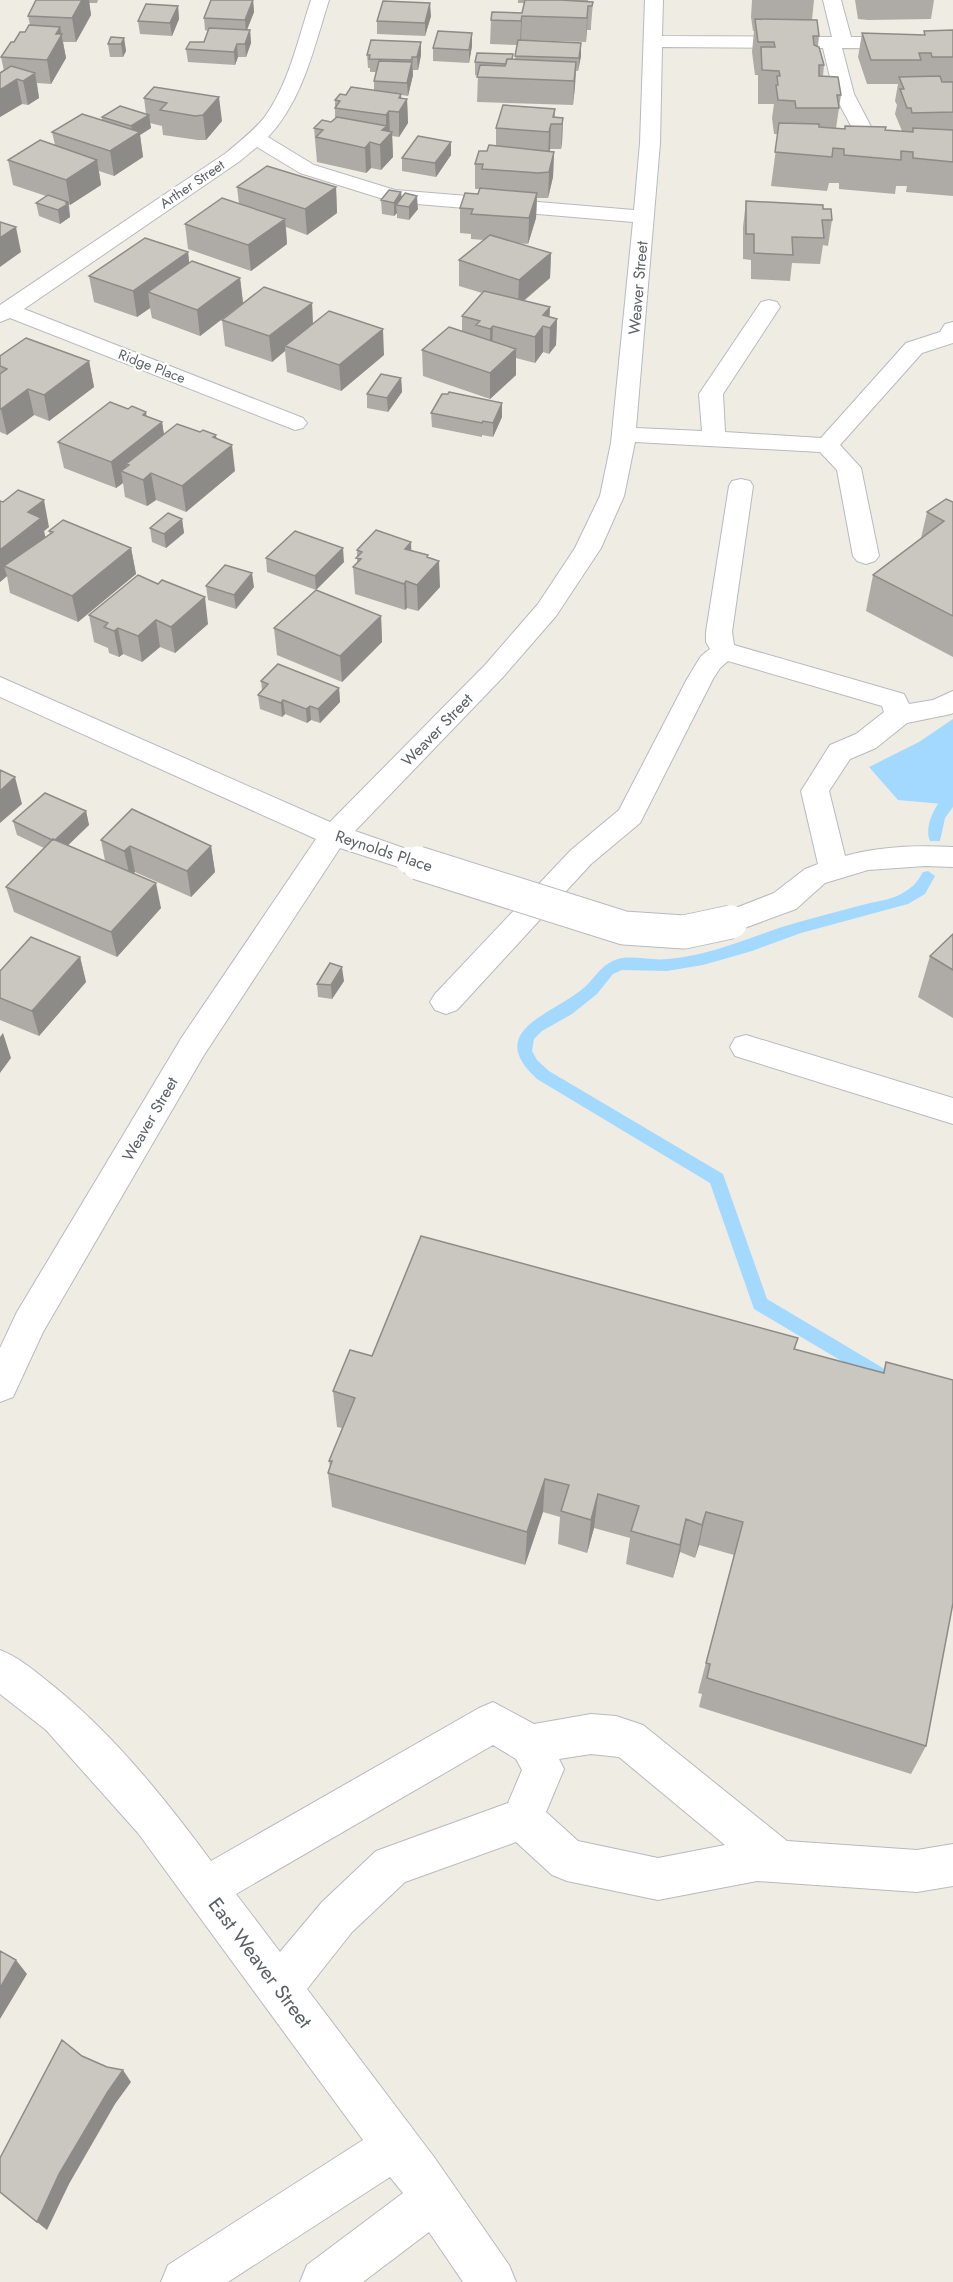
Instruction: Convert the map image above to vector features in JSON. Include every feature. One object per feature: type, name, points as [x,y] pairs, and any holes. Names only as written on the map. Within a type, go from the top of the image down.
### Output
[{"type":"street","name":"Arther Street","points":[[4,313],[232,157],[256,138],[278,112],[320,0]]},
{"type":"street","name":"Weaver Street","points":[[0,1386],[30,1323],[193,1046],[296,889],[334,835],[494,671],[547,610],[588,549],[612,496],[624,434],[650,143],[654,0]]},
{"type":"street","points":[[832,0],[844,94],[872,148]]},
{"type":"street","points":[[653,41],[953,43]]},
{"type":"street","points":[[256,138],[307,168],[393,196],[644,217]]},
{"type":"street","points":[[851,148],[953,146]]},
{"type":"street","points":[[714,439],[711,394],[769,307]]},
{"type":"street","name":"Ridge Place","points":[[4,313],[295,423]]},
{"type":"street","points":[[827,445],[914,348],[948,338],[953,329]]},
{"type":"street","points":[[624,434],[827,445],[849,468],[866,556]]},
{"type":"street","points":[[741,486],[719,632],[719,642],[724,651],[894,699],[900,715]]},
{"type":"street","points":[[446,1002],[581,857],[630,816],[700,679],[710,662],[724,651]]},
{"type":"street","name":"Reynolds Place","points":[[0,686],[334,835],[624,928],[684,932],[731,922],[785,901],[815,876],[867,860],[953,857]]},
{"type":"street","points":[[834,870],[815,791],[840,752],[866,741],[900,715],[941,708],[953,700]]},
{"type":"street","points":[[746,1047],[953,1111]]},
{"type":"street","name":"East Weaver Street","points":[[0,1669],[60,1716],[153,1818],[396,2146],[492,2282]]},
{"type":"street","points":[[205,1888],[493,1722],[531,1745],[543,1769],[522,1819],[391,1866],[338,1917],[279,1988]]},
{"type":"street","points":[[531,1745],[586,1733],[608,1733],[629,1739],[781,1863]]},
{"type":"street","points":[[522,1819],[567,1860],[658,1879],[757,1860],[917,1871],[953,1865]]},
{"type":"street","points":[[185,2282],[396,2146]]},
{"type":"street","points":[[324,2282],[434,2199]]},
{"type":"water","points":[[953,719],[953,805],[898,800],[869,767],[919,742]]},
{"type":"building","points":[[36,0],[82,0],[72,18],[28,16]]},
{"type":"building","points":[[211,0],[253,0],[245,20],[204,18]]},
{"type":"building","points":[[525,0],[593,2],[592,6],[588,6],[587,18],[522,16],[521,21],[491,20],[492,12],[522,13]]},
{"type":"building","points":[[383,1],[430,3],[425,23],[377,21]]},
{"type":"building","points":[[146,4],[178,6],[170,23],[138,21]]},
{"type":"building","points":[[755,19],[817,20],[819,36],[813,36],[814,45],[819,47],[824,65],[819,65],[819,76],[838,77],[841,95],[837,95],[839,108],[796,108],[795,101],[778,100],[776,85],[778,85],[777,76],[780,76],[779,71],[762,70],[761,47],[775,47],[774,42],[758,42]]},
{"type":"building","points":[[29,25],[60,27],[56,34],[62,34],[47,60],[1,57],[11,42],[14,42],[20,32],[25,32]]},
{"type":"building","points":[[209,28],[250,30],[245,44],[237,44],[234,52],[186,49],[190,42],[204,42]]},
{"type":"building","points":[[953,30],[953,57],[932,57],[931,53],[919,53],[921,60],[871,60],[862,33],[925,35],[924,31]]},
{"type":"building","points":[[438,31],[472,33],[469,50],[433,48]]},
{"type":"building","points":[[111,37],[124,38],[121,44],[108,44]]},
{"type":"building","points":[[371,40],[421,42],[417,57],[412,57],[412,60],[369,59],[370,55],[367,55]]},
{"type":"building","points":[[518,40],[581,43],[579,58],[515,56]]},
{"type":"building","points":[[477,53],[513,54],[512,59],[507,59],[506,64],[475,62]]},
{"type":"building","points":[[507,59],[576,62],[574,81],[477,77],[480,65],[505,66]]},
{"type":"building","points":[[379,61],[412,62],[407,83],[374,81]]},
{"type":"building","points":[[11,66],[35,73],[23,81],[17,79],[0,90],[0,73]]},
{"type":"building","points":[[940,76],[942,82],[953,82],[953,112],[912,113],[911,108],[907,108],[900,89],[904,89],[899,77]]},
{"type":"building","points":[[154,87],[219,97],[203,115],[195,116],[160,110],[167,103],[144,98]]},
{"type":"building","points":[[351,87],[401,94],[399,98],[407,99],[399,112],[389,111],[386,115],[335,108],[340,101],[335,100],[340,94],[346,95]]},
{"type":"building","points":[[503,105],[555,109],[553,117],[563,118],[562,124],[551,124],[549,132],[496,128]]},
{"type":"building","points":[[120,106],[149,115],[131,126],[102,117]]},
{"type":"building","points":[[82,114],[140,132],[110,151],[52,132]]},
{"type":"building","points":[[337,117],[387,126],[382,130],[392,132],[380,145],[370,142],[365,148],[316,137],[323,130],[314,128],[322,120],[331,122]]},
{"type":"building","points":[[779,123],[819,124],[819,127],[845,129],[845,126],[886,127],[885,130],[913,132],[913,128],[953,130],[953,162],[913,158],[913,152],[901,151],[901,160],[844,155],[844,149],[833,148],[832,157],[775,152]]},
{"type":"building","points":[[418,136],[451,142],[435,163],[402,158]]},
{"type":"building","points":[[40,140],[97,160],[66,180],[8,160]]},
{"type":"building","points":[[489,145],[554,152],[549,172],[482,169],[483,164],[475,164],[479,151],[487,151]]},
{"type":"building","points":[[267,166],[336,187],[305,209],[237,187]]},
{"type":"building","points":[[480,188],[537,193],[529,218],[471,214],[473,209],[460,208],[465,193],[478,194]]},
{"type":"building","points":[[389,190],[401,192],[394,203],[381,200]]},
{"type":"building","points":[[405,193],[417,196],[409,207],[396,205]]},
{"type":"building","points":[[48,195],[68,202],[66,203],[68,204],[58,210],[36,203]]},
{"type":"building","points":[[222,198],[285,219],[248,245],[185,224]]},
{"type":"building","points":[[746,201],[823,205],[823,209],[831,209],[832,220],[822,220],[824,238],[792,237],[793,255],[754,253],[754,234],[746,234]]},
{"type":"building","points":[[0,222],[16,227],[0,238]]},
{"type":"building","points":[[490,235],[551,253],[519,280],[459,260]]},
{"type":"building","points":[[145,238],[188,252],[133,291],[89,276]]},
{"type":"building","points":[[192,261],[240,278],[197,310],[148,292]]},
{"type":"building","points":[[264,287],[312,303],[269,336],[222,320]]},
{"type":"building","points":[[484,291],[550,307],[543,315],[557,319],[550,328],[543,326],[535,337],[493,326],[490,329],[476,325],[480,321],[462,316]]},
{"type":"building","points":[[329,311],[383,329],[339,365],[285,346]]},
{"type":"building","points":[[449,327],[516,349],[490,373],[422,350]]},
{"type":"building","points":[[26,338],[89,361],[44,395],[28,389],[1,409],[0,374],[7,369],[0,366],[0,356]]},
{"type":"building","points":[[381,374],[401,378],[387,398],[367,394]]},
{"type":"building","points":[[449,392],[502,403],[493,423],[431,413],[442,394]]},
{"type":"building","points":[[110,402],[128,409],[132,406],[146,412],[143,415],[162,422],[111,462],[58,442]]},
{"type":"building","points":[[177,424],[200,432],[203,430],[232,445],[182,486],[151,473],[143,480],[121,471],[129,465],[126,464]]},
{"type":"building","points":[[18,490],[44,500],[28,512],[41,518],[0,550],[0,501],[3,502]]},
{"type":"building","points":[[946,499],[953,502],[953,616],[873,575],[944,521],[927,512]]},
{"type":"building","points":[[168,513],[182,519],[164,534],[150,528]]},
{"type":"building","points":[[63,520],[131,548],[72,596],[4,566],[53,532],[49,531]]},
{"type":"building","points":[[376,530],[411,542],[405,549],[428,555],[427,557],[439,561],[417,585],[406,581],[404,584],[353,567],[361,559],[356,558],[362,552],[357,550]]},
{"type":"building","points":[[295,531],[343,548],[315,576],[266,558]]},
{"type":"building","points":[[225,565],[252,573],[234,595],[206,586]]},
{"type":"building","points":[[138,575],[158,584],[162,580],[205,597],[171,627],[156,620],[138,636],[118,628],[114,631],[104,627],[108,623],[89,615]]},
{"type":"building","points":[[316,590],[381,616],[340,656],[274,628]]},
{"type":"building","points":[[278,664],[339,688],[318,709],[310,706],[306,709],[283,700],[281,703],[258,695],[268,684],[261,681]]},
{"type":"building","points":[[0,770],[15,777],[0,791]]},
{"type":"building","points":[[45,793],[86,811],[55,840],[13,821]]},
{"type":"building","points":[[132,809],[211,846],[187,871],[130,846],[124,851],[101,840]]},
{"type":"building","points":[[53,839],[156,883],[111,932],[6,887]]},
{"type":"building","points":[[953,934],[953,970],[930,956]]},
{"type":"building","points":[[31,937],[80,957],[32,1011],[0,998],[0,971]]},
{"type":"building","points":[[330,963],[342,967],[331,985],[317,984]]},
{"type":"building","points":[[421,1236],[798,1338],[794,1349],[884,1373],[886,1362],[953,1380],[953,1603],[926,1746],[707,1678],[710,1664],[706,1663],[743,1522],[706,1512],[702,1525],[686,1519],[680,1545],[631,1531],[639,1506],[598,1494],[591,1520],[561,1511],[569,1485],[545,1479],[527,1532],[328,1473],[332,1461],[329,1461],[355,1398],[333,1391],[350,1350],[372,1356]]},
{"type":"building","points":[[0,1951],[16,1960],[0,1988]]},
{"type":"building","points":[[62,2040],[82,2056],[107,2067],[123,2070],[59,2174],[37,2222],[0,2192],[0,2158]]},
{"type":"waterway","points":[[935,837],[938,817],[953,797]]},
{"type":"waterway","points":[[887,1380],[760,1304],[717,1179],[543,1075],[531,1064],[524,1051],[526,1037],[536,1027],[566,1010],[592,990],[608,970],[620,964],[667,965],[703,959],[747,947],[797,928],[903,900],[920,890],[928,876]]}]
